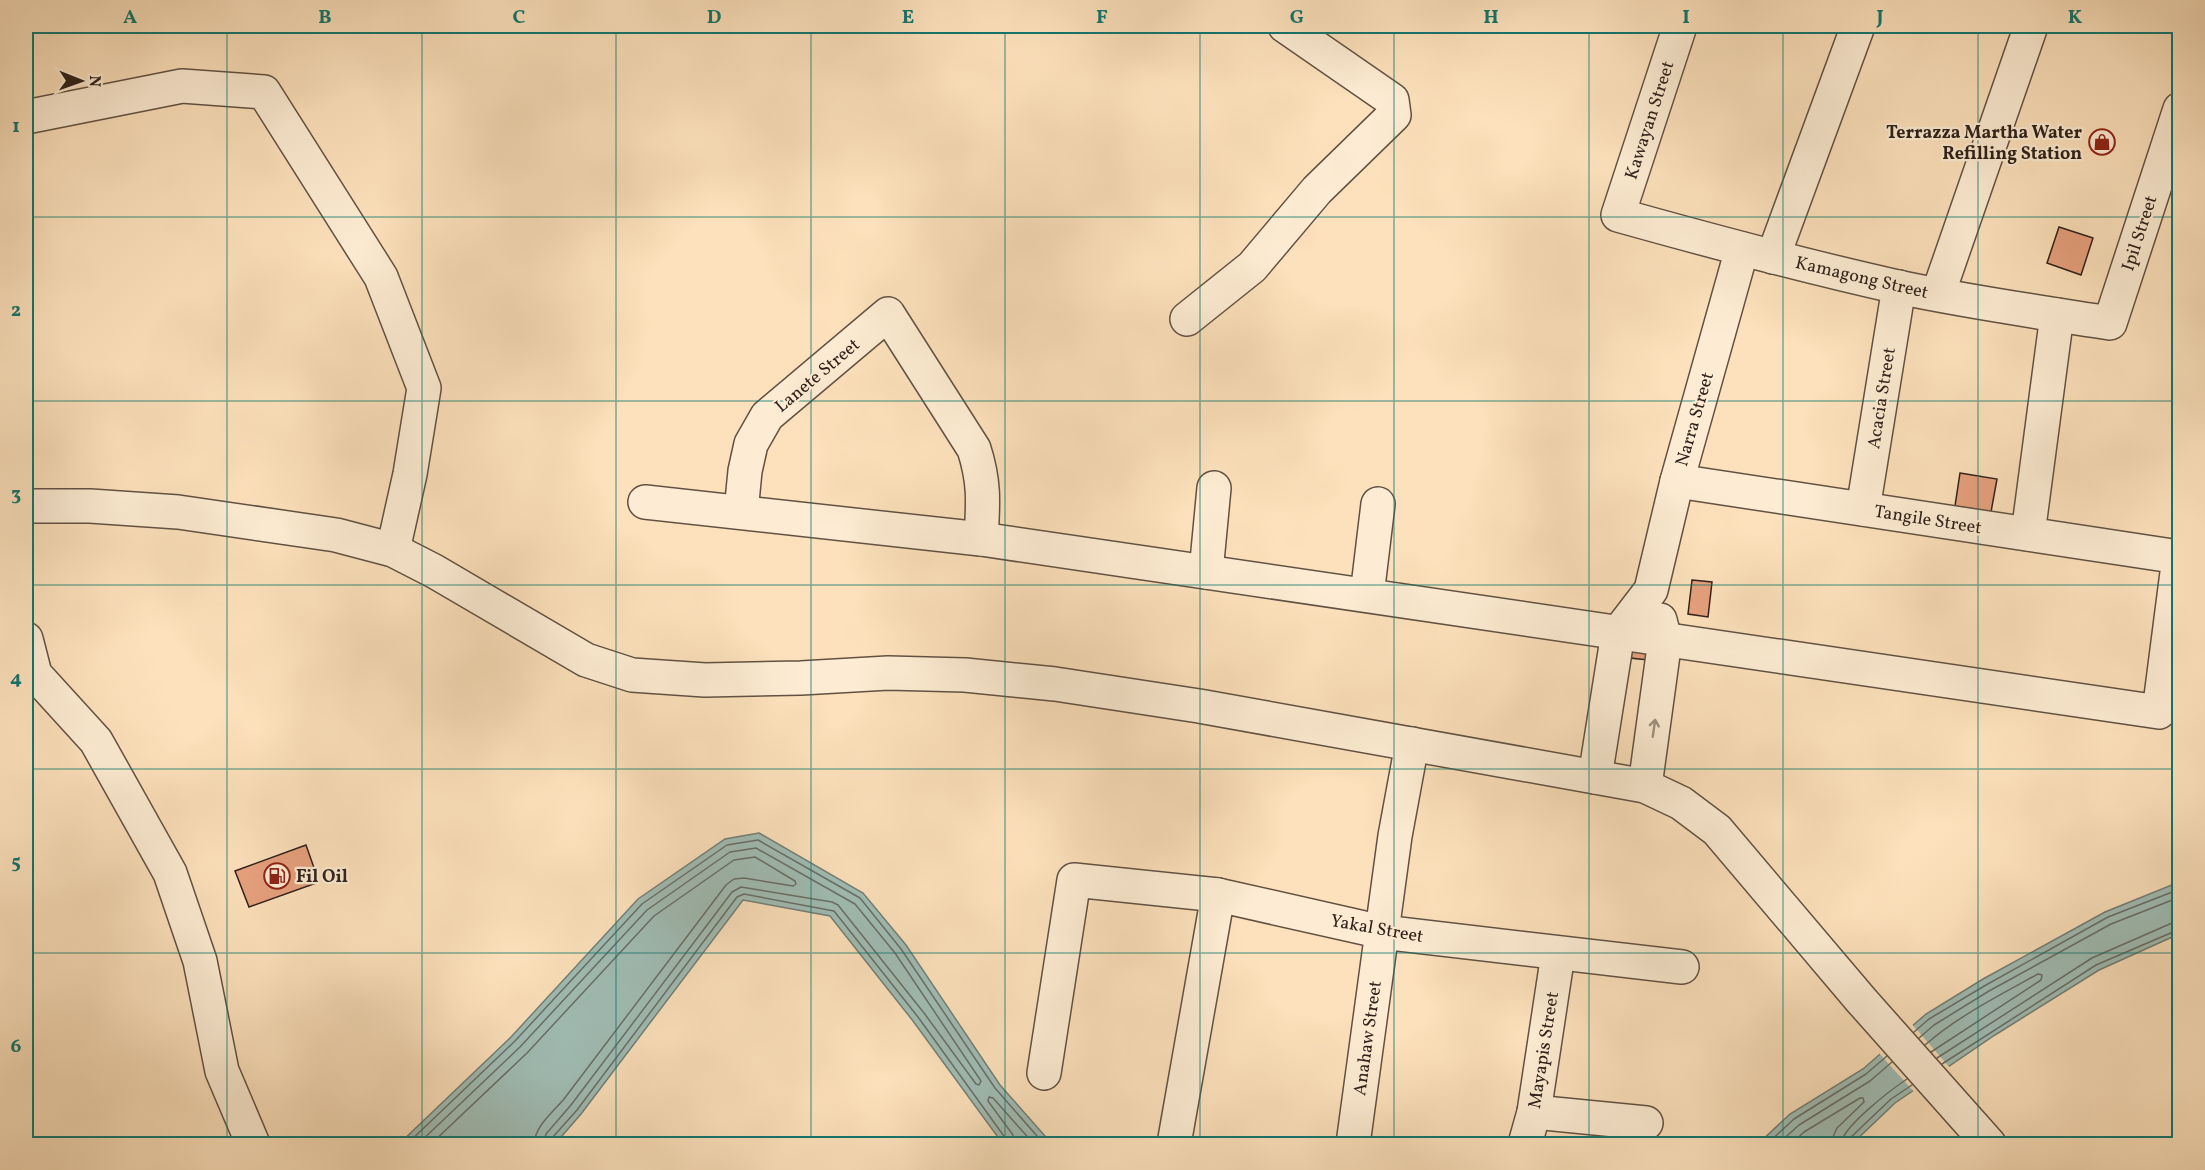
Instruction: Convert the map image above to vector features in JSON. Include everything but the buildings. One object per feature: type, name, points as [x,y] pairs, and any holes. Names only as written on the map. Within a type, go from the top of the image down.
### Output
[{"type":"street","points":[[1187,319],[1252,267],[1317,190],[1394,116],[1392,100],[1285,26]]},
{"type":"street","name":"Kawayan Street","points":[[1618,215],[1680,26]]},
{"type":"street","points":[[1773,257],[1858,26]]},
{"type":"street","points":[[1938,294],[2031,26]]},
{"type":"street","points":[[27,113],[182,86],[264,92],[381,277],[424,388],[410,474],[393,550]]},
{"type":"street","name":"Ipil Street","points":[[2110,323],[2180,109]]},
{"type":"street","name":"Kamagong Street","points":[[1618,215],[1773,257],[1899,287],[2110,323]]},
{"type":"street","name":"Narra Street","points":[[1595,777],[1618,633],[1651,590],[1677,481],[1742,249]]},
{"type":"street","name":"Acacia Street","points":[[1863,509],[1899,287]]},
{"type":"street","name":"Lanete Street","points":[[741,512],[745,471],[751,444],[767,417],[888,314],[974,449],[982,471],[984,494],[981,539]]},
{"type":"street","points":[[2028,534],[2057,315]]},
{"type":"street","name":"Tangile Street","points":[[1677,481],[2179,557]]},
{"type":"street","points":[[1206,572],[1214,488]]},
{"type":"street","points":[[645,502],[981,539],[2159,712],[2179,557]]},
{"type":"street","points":[[1367,596],[1378,504]]},
{"type":"street","points":[[26,506],[90,506],[178,512],[336,535],[393,550],[434,571],[586,660],[632,675],[705,680],[888,673],[965,675],[1054,684],[1199,706],[1645,786],[1681,803],[1717,830],[1861,1000],[1989,1144]]},
{"type":"street","name":"Narra Street","points":[[1645,786],[1665,640],[1651,590]]},
{"type":"street","points":[[26,639],[30,675],[96,741],[170,873],[200,961],[222,1071],[253,1144]]},
{"type":"street","points":[[1610,677],[1660,685]]},
{"type":"street","name":"Anahaw Street","points":[[1353,1144],[1395,836],[1412,744]]},
{"type":"street","name":"Yakal Street","points":[[1044,1073],[1074,880],[1218,895],[1382,932],[1682,967]]},
{"type":"street","points":[[1174,1144],[1218,895]]},
{"type":"street","name":"Mayapis Street","points":[[1525,1144],[1534,1112],[1557,954]]},
{"type":"street","points":[[1534,1112],[1646,1123]]},
{"type":"water","points":[[759,833],[863,893],[906,945],[1000,1085],[1052,1144],[1003,1144],[913,1021],[830,916],[743,900],[581,1114],[555,1144],[399,1144],[511,1037],[638,899],[725,839]]},
{"type":"water","points":[[2179,882],[2179,934],[2099,970],[1995,1035],[1895,1103],[1852,1144],[1758,1144],[1790,1114],[1863,1069],[1926,1014],[1983,979],[2105,912]]},
{"type":"pier","points":[[1911,1023],[1951,1069],[1915,1093],[1878,1052]]},
{"type":"place","name":"Terrazza Martha Water Refilling Station","points":[[2102,142]]},
{"type":"place","name":"Fil Oil","points":[[277,876]]}]
